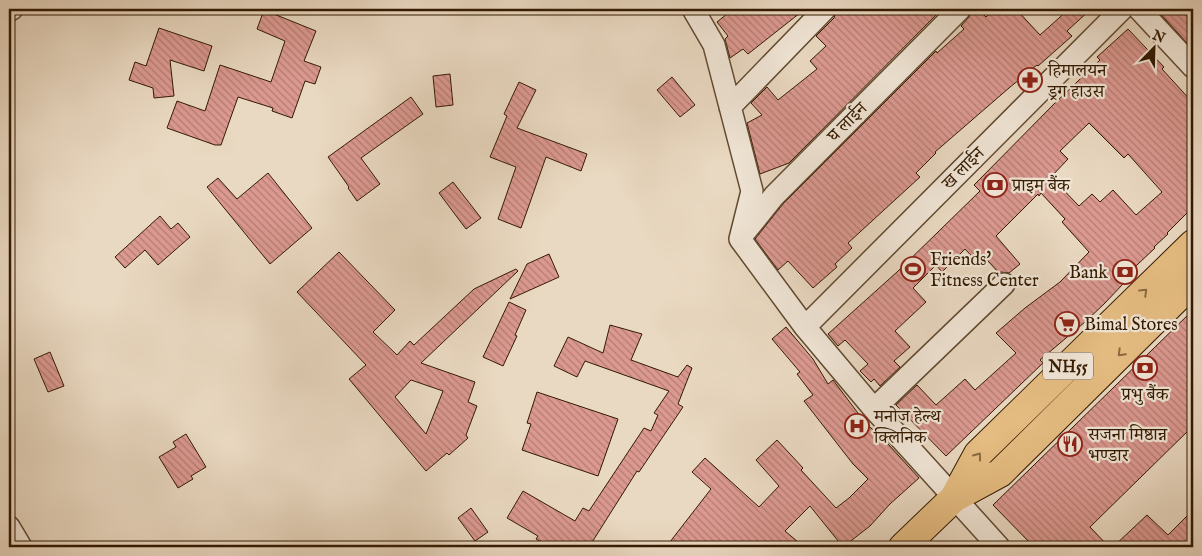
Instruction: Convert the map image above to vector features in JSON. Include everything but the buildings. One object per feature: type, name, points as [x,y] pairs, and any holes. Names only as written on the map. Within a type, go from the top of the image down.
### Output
[{"type":"main road","name":"NH55","points":[[954,498],[978,454],[1193,244]]},
{"type":"main road","name":"NH55","points":[[903,547],[954,498],[1000,473],[1193,282]]},
{"type":"street","points":[[693,9],[714,45],[752,191],[740,239],[805,327],[874,409],[999,547]]},
{"type":"street","points":[[730,107],[825,9]]},
{"type":"street","name":"घ लाईन","points":[[740,239],[774,196],[960,9]]},
{"type":"street","name":"ख लाईन","points":[[805,327],[1122,9]]},
{"type":"street","points":[[1139,9],[1193,67]]},
{"type":"street","points":[[874,409],[1004,284]]},
{"type":"street","points":[[9,527],[21,547]]},
{"type":"place","name":"हिमालयन ड्रग हाउस","points":[[1030,80]]},
{"type":"place","name":"प्राइम बैंक","points":[[995,185]]},
{"type":"place","name":"Friends' Fitness Center","points":[[913,269]]},
{"type":"place","name":"Bank","points":[[1125,272]]},
{"type":"place","name":"Bimal Stores","points":[[1067,324]]},
{"type":"place","name":"प्रभु बैंक","points":[[1145,368]]},
{"type":"place","name":"मनोज हेल्थ क्लिनिक","points":[[857,426]]},
{"type":"place","name":"सजना मिष्ठान्न भण्डार","points":[[1070,444]]}]
